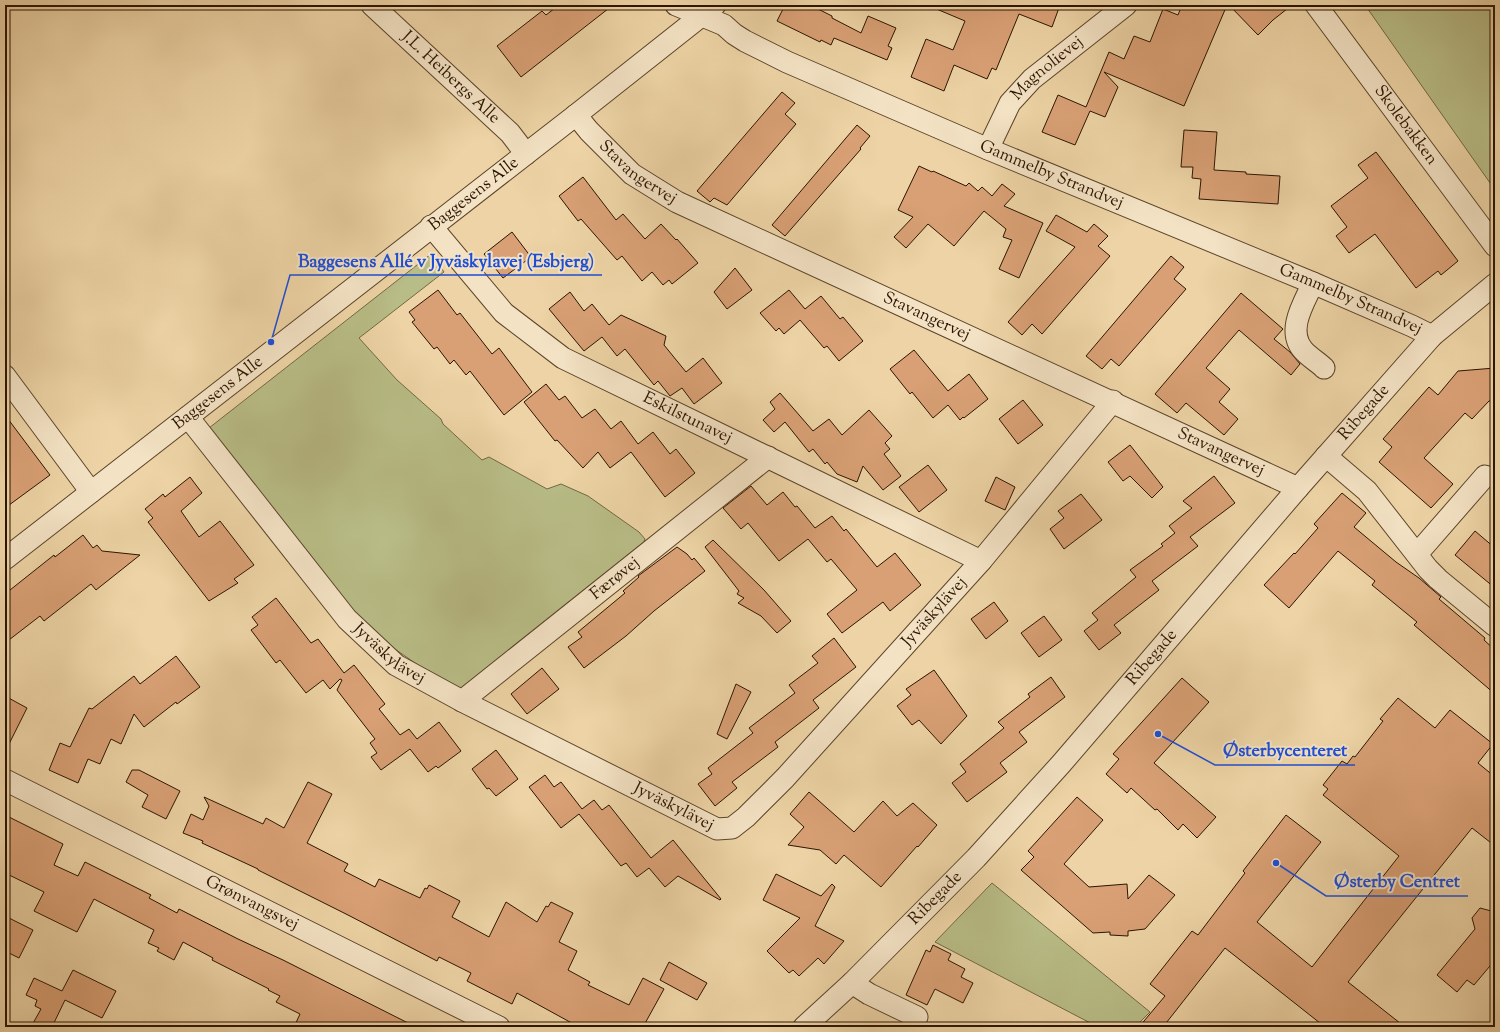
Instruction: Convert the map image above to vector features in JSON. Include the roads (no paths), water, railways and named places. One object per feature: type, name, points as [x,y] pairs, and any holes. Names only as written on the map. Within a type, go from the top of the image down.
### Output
[{"type":"street","name":"J.L. Heibergs Alle","points":[[372,5],[510,133],[526,154]]},
{"type":"street","name":"Gammelby Strandvej","points":[[676,5],[708,10],[734,34],[787,62],[988,149],[1313,283],[1432,336]]},
{"type":"street","name":"Magnolievej","points":[[988,149],[1010,103],[1032,79],[1126,5]]},
{"type":"street","name":"Skolebakken","points":[[1316,5],[1495,246]]},
{"type":"street","name":"Baggesens Alle","points":[[5,559],[431,226],[576,115],[708,10]]},
{"type":"street","name":"Stavangervej","points":[[576,115],[588,131],[632,174],[677,202],[1298,488]]},
{"type":"street","name":"Eskilstunavej","points":[[431,226],[504,313],[563,358],[981,561]]},
{"type":"street","points":[[1313,283],[1297,320],[1298,341],[1303,350],[1324,368]]},
{"type":"street","name":"Ribegade","points":[[804,1027],[852,983],[976,858],[1061,764],[1298,488],[1432,336],[1495,284]]},
{"type":"street","points":[[5,376],[91,492]]},
{"type":"street","name":"Jyväskylävej","points":[[188,417],[346,620],[396,664],[462,701],[717,829],[732,828],[746,817],[785,778],[981,561],[1112,402]]},
{"type":"street","points":[[1326,456],[1367,490],[1428,569],[1495,626]]},
{"type":"street","name":"Færøvej","points":[[462,701],[768,457]]},
{"type":"street","points":[[1417,554],[1485,476]]},
{"type":"street","name":"Grønvangsvej","points":[[5,780],[499,1027]]},
{"type":"street","points":[[852,983],[868,994],[917,1017]]},
{"type":"place","name":"Baggesens Allé v Jyväskylavej (Esbjerg)","points":[[271,342]]},
{"type":"place","name":"Østerbycenteret","points":[[1158,734]]},
{"type":"place","name":"Østerby Centret","points":[[1276,863]]}]
